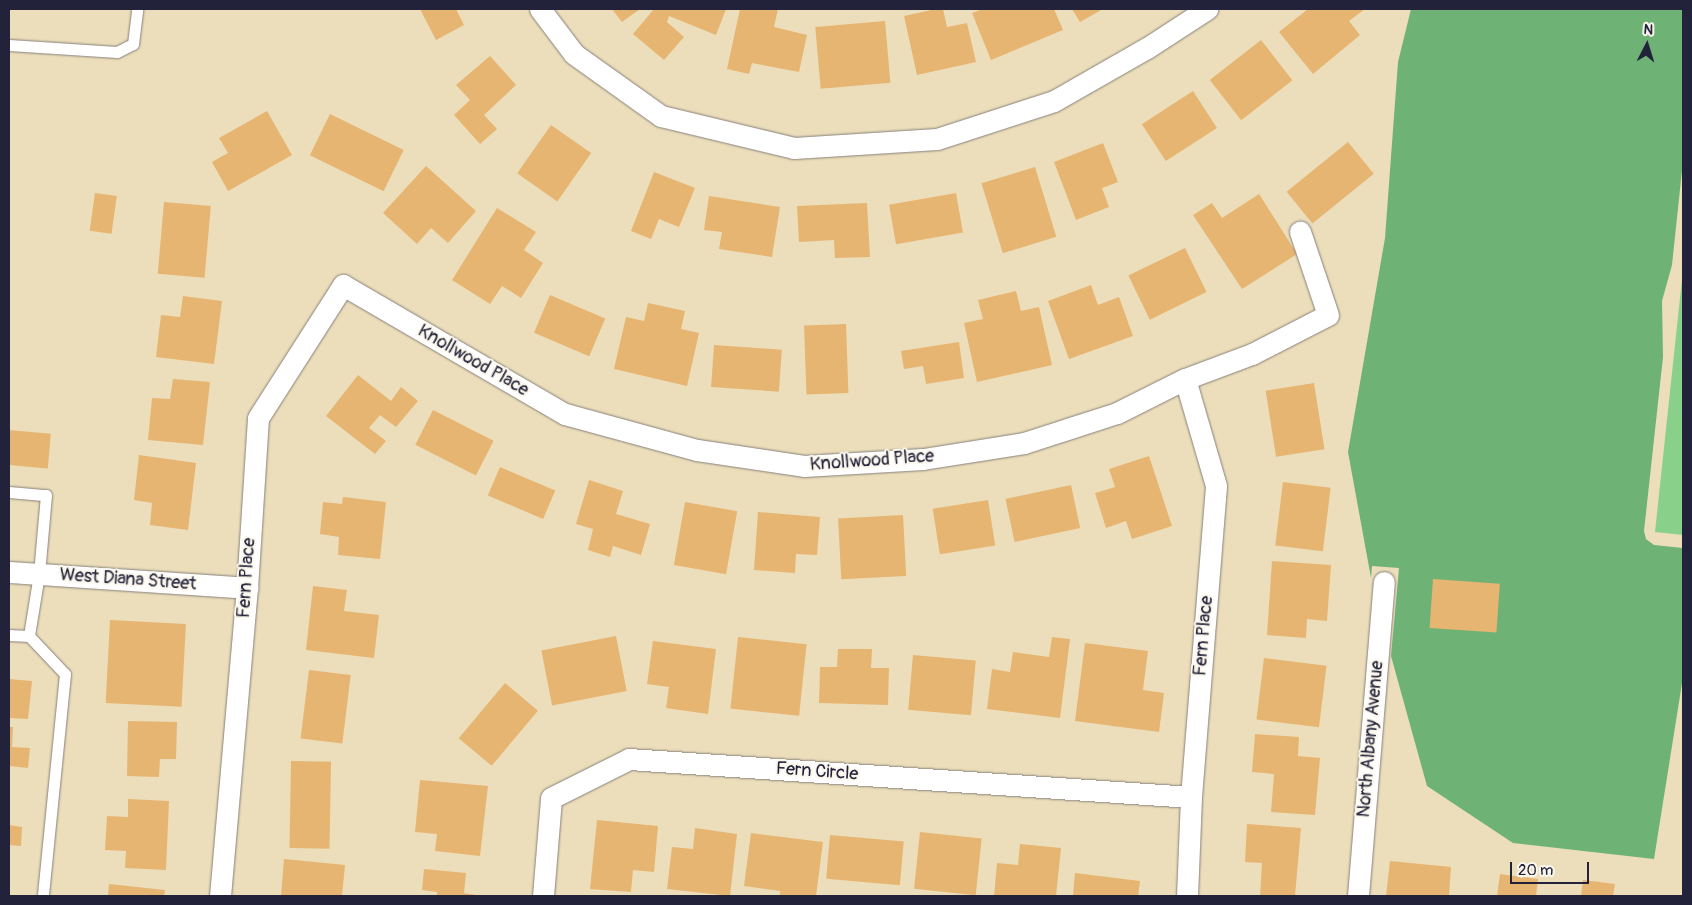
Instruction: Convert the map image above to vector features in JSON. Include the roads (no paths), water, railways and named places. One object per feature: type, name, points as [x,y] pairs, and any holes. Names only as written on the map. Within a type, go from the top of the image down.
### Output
[{"type":"street","points":[[540,9],[574,54],[661,116],[794,148],[937,139],[1054,101],[1147,48],[1207,9]]},
{"type":"street","name":"Knollwood Place","points":[[343,285],[565,414],[697,450],[804,466],[923,459],[1024,443],[1117,413],[1185,379],[1252,354],[1328,316],[1300,232]]},
{"type":"street","name":"Fern Place","points":[[220,896],[247,588],[258,418],[343,285]]},
{"type":"street","name":"Fern Place","points":[[1185,379],[1216,486],[1191,798],[1187,896]]},
{"type":"street","name":"West Diana Street","points":[[9,572],[247,588]]},
{"type":"street","name":"North Albany Avenue","points":[[1358,896],[1384,582]]},
{"type":"street","name":"Fern Circle","points":[[543,896],[551,798],[629,759],[1191,798]]},
{"type":"lane","points":[[9,45],[117,52],[133,44],[137,9]]},
{"type":"lane","points":[[9,492],[46,495],[39,574],[29,636]]},
{"type":"lane","points":[[9,635],[29,636],[65,674],[43,896]]}]
